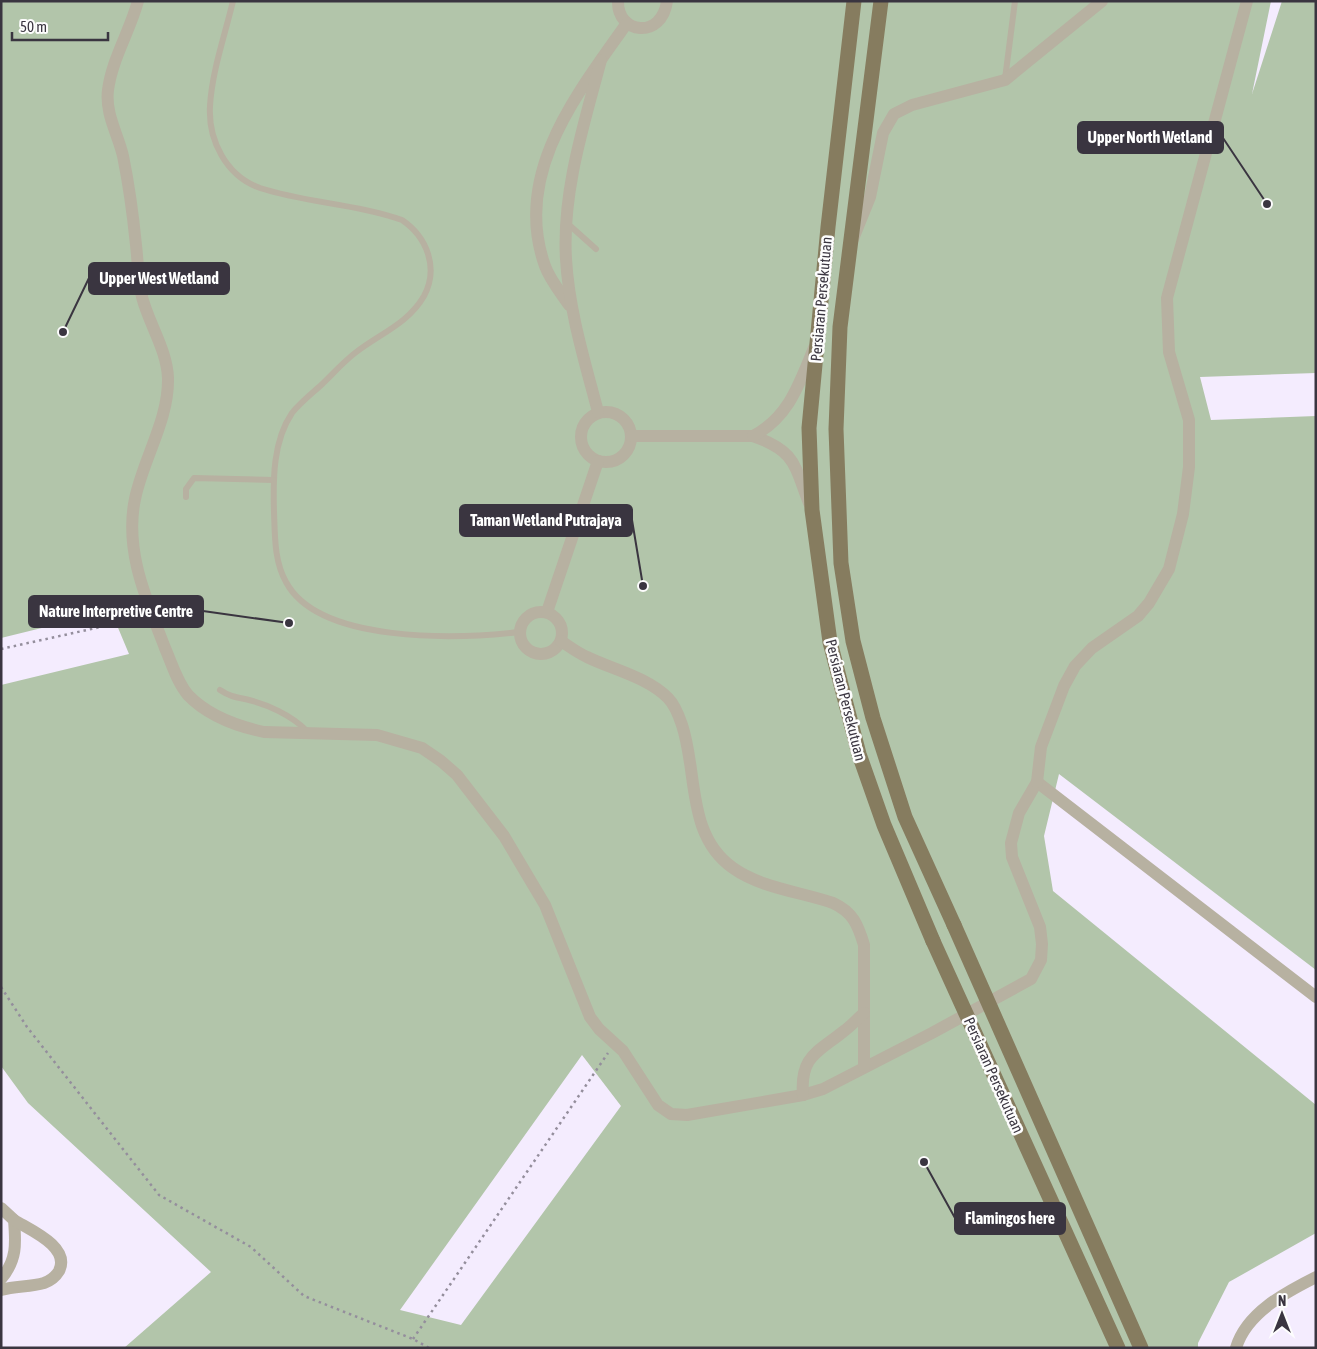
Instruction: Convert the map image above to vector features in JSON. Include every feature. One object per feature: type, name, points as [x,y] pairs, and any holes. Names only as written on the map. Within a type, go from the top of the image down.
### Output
[{"type":"main road","name":"Persiaran Persekutuan","points":[[854,1],[809,428],[812,510],[830,642],[859,754],[884,824],[933,941],[1118,1348]]},
{"type":"main road","name":"Persiaran Persekutuan","points":[[881,1],[840,327],[836,429],[842,563],[853,641],[873,718],[905,817],[1141,1348]]},
{"type":"street","points":[[138,1],[113,70],[108,88],[108,108],[123,156],[142,296],[161,350],[168,377],[166,398],[160,422],[134,501],[132,536],[140,581],[180,685],[202,707],[245,728],[264,732],[377,735],[401,740],[422,748],[457,775],[504,836],[545,905],[590,1018],[623,1051],[658,1105],[671,1114],[687,1115],[803,1095],[823,1088],[1031,979],[1037,970],[1041,960],[1040,927],[1012,857],[1013,829],[1037,782],[1042,747],[1064,686],[1076,666],[1092,648],[1138,616],[1149,603],[1169,569],[1183,514],[1189,467],[1189,420],[1169,352],[1166,319],[1167,298],[1247,1]]},
{"type":"street","points":[[618,1],[621,16],[627,23],[643,28],[649,28],[659,22],[666,13],[667,1]]},
{"type":"street","points":[[850,247],[870,197],[882,133],[894,114],[912,105],[1005,80],[1102,1]]},
{"type":"street","points":[[572,310],[546,268],[536,231],[538,195],[547,152],[575,97],[627,23]]},
{"type":"street","points":[[598,412],[572,310],[566,259],[566,222],[573,175],[601,60]]},
{"type":"street","points":[[752,436],[766,428],[791,402],[818,339]]},
{"type":"street","points":[[610,411],[621,416],[628,425],[632,436],[629,448],[621,457],[610,462],[598,461],[588,456],[582,447],[580,437],[582,426],[588,418],[598,412],[610,411]]},
{"type":"street","points":[[632,436],[752,436],[768,441],[784,451],[795,464],[812,510]]},
{"type":"street","points":[[547,612],[598,461]]},
{"type":"street","points":[[537,612],[547,612],[560,624],[562,632],[561,641],[555,650],[546,654],[536,654],[524,646],[519,632],[522,623],[528,616],[537,612]]},
{"type":"street","points":[[561,641],[586,656],[653,687],[669,699],[679,714],[688,742],[697,811],[702,828],[708,842],[718,855],[733,869],[756,880],[844,908],[852,916],[864,944],[864,1067]]},
{"type":"street","points":[[1037,782],[1316,997]]},
{"type":"street","points":[[803,1095],[802,1078],[805,1065],[817,1050],[843,1032],[864,1013]]},
{"type":"street","points":[[1,1208],[14,1220],[43,1237],[58,1251],[62,1260],[61,1268],[57,1275],[45,1282],[1,1290]]},
{"type":"street","points":[[1,1279],[10,1269],[15,1258],[14,1220]]},
{"type":"street","points":[[1236,1348],[1246,1327],[1264,1309],[1292,1289],[1316,1277]]},
{"type":"lane","points":[[233,1],[210,106],[215,143],[228,165],[246,180],[259,187],[402,220],[420,236],[430,258],[429,283],[422,299],[408,318],[355,353],[293,412],[285,426],[280,441],[273,480],[275,540],[278,564],[286,583],[296,596],[314,611],[337,622],[362,629],[388,632],[495,635],[519,632]]},
{"type":"lane","points":[[1005,80],[1015,1]]},
{"type":"lane","points":[[566,222],[596,249]]},
{"type":"lane","points":[[186,497],[186,489],[194,478],[273,480]]},
{"type":"lane","points":[[220,690],[228,696],[247,699],[289,716],[310,734]]},
{"type":"path","points":[[1,649],[153,615]]},
{"type":"path","points":[[1,987],[27,1027],[160,1195],[251,1247],[304,1296],[413,1339],[429,1348]]},
{"type":"path","points":[[413,1339],[615,1043]]},
{"type":"green space","points":[[1,1],[1271,1],[1252,94],[1282,1],[1316,1],[1316,373],[1200,377],[1211,420],[1316,416],[1316,970],[1059,774],[1044,836],[1053,891],[1316,1105],[1316,1233],[1229,1282],[1198,1343],[1198,1348],[124,1348],[211,1272],[28,1103],[1,1066],[1,685],[129,654],[111,611],[1,638]],"holes":[[[582,1055],[621,1106],[461,1325],[400,1310]]]},
{"type":"place","name":"Upper North Wetland","points":[[1267,204]]},
{"type":"place","name":"Upper West Wetland","points":[[63,332]]},
{"type":"place","name":"Taman Wetland Putrajaya","points":[[643,586]]},
{"type":"place","name":"Nature Interpretive Centre","points":[[289,623]]},
{"type":"place","name":"Flamingos here","points":[[924,1162]]}]
